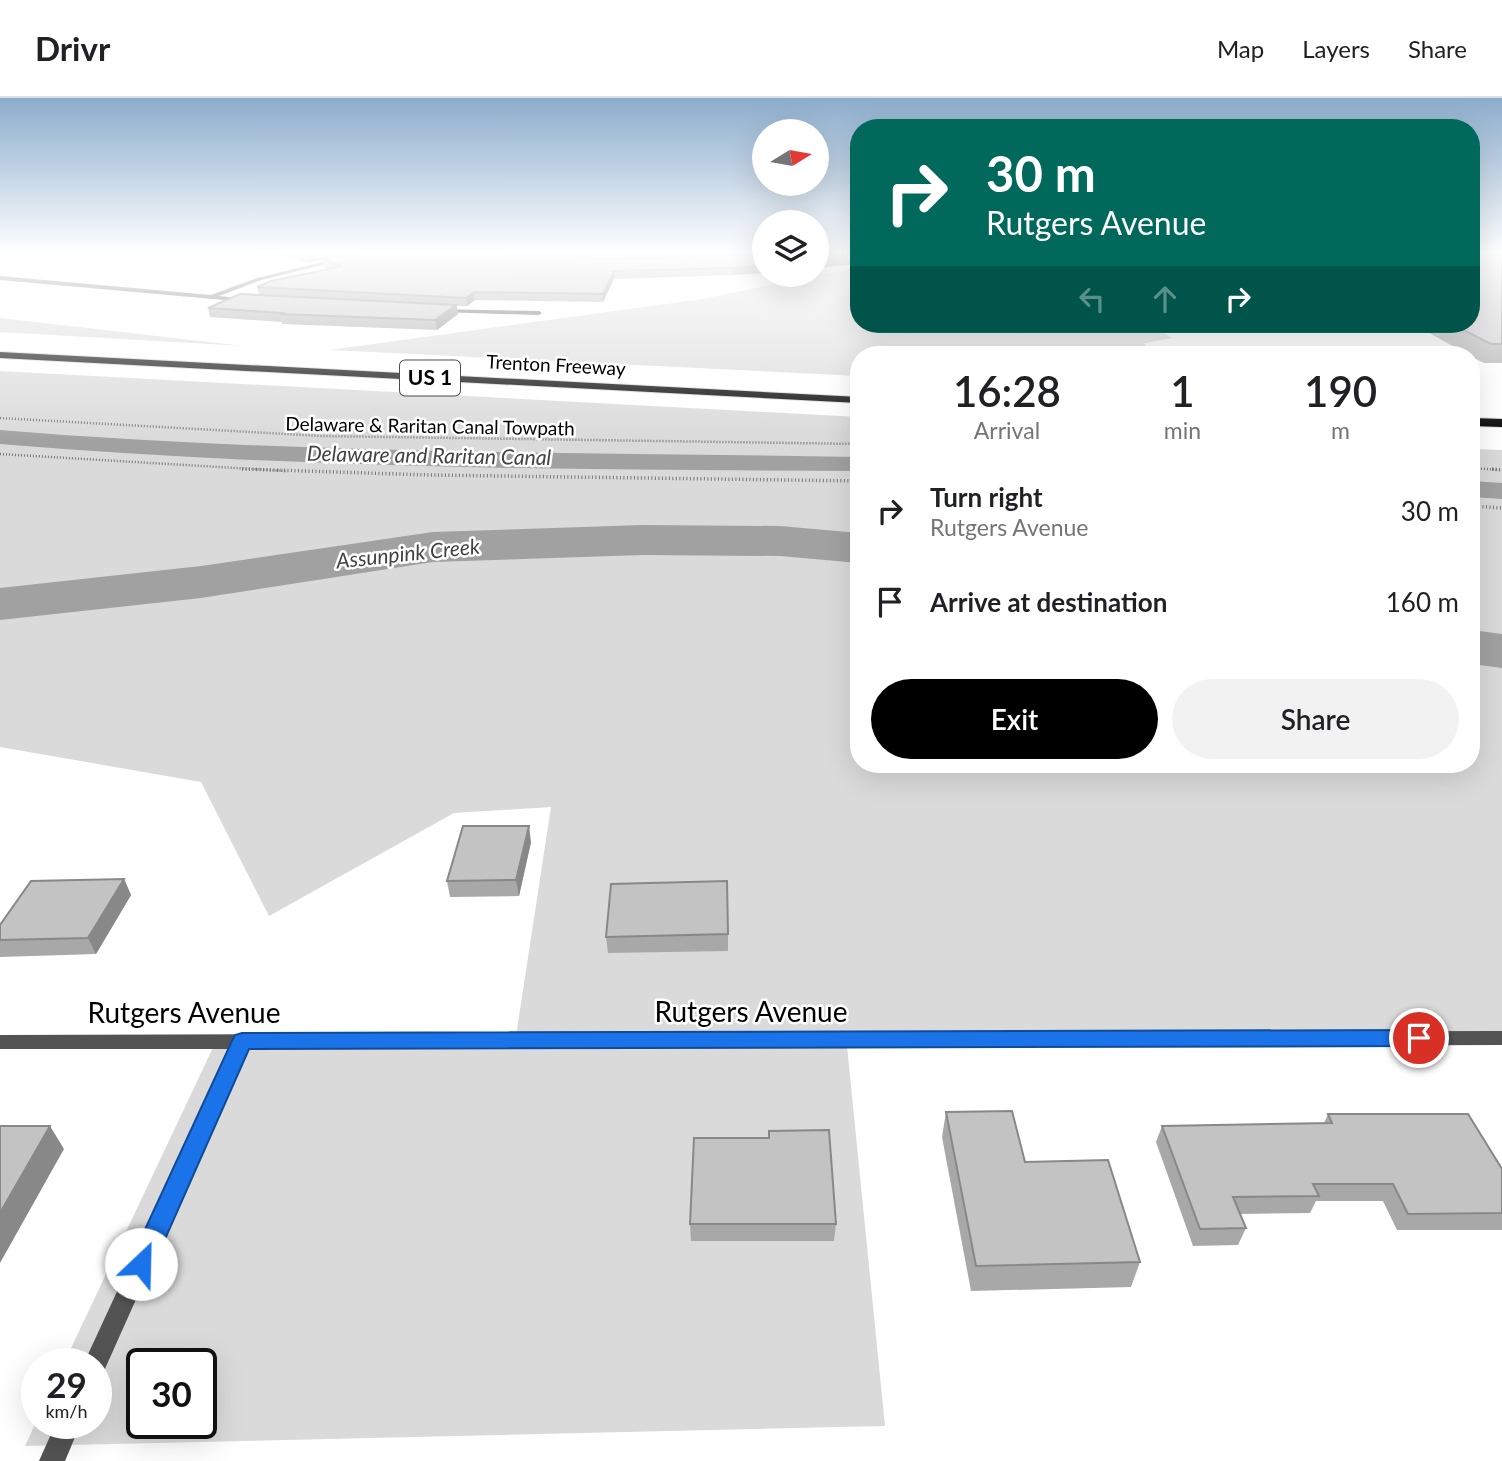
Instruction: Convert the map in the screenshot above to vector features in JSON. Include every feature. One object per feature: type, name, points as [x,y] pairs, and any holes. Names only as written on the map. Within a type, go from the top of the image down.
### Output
[{"type":"highway","name":"Trenton Freeway","points":[[0,347],[850,391]]},
{"type":"highway","name":"Trenton Freeway","points":[[0,355],[850,400]]},
{"type":"highway","points":[[1480,422],[1502,423]]},
{"type":"highway","points":[[1480,432],[1502,433]]},
{"type":"street","name":"Rutgers Avenue","points":[[0,1042],[1502,1038]]},
{"type":"street","points":[[103,1348],[242,1041]]},
{"type":"street","points":[[52,1461],[62,1439]]},
{"type":"path","name":"Delaware & Raritan Canal Towpath","points":[[0,418],[247,436],[337,439],[850,444]]},
{"type":"path","points":[[0,454],[152,466],[444,475],[850,481]]},
{"type":"path","points":[[1480,469],[1502,470]]},
{"type":"path","points":[[1480,507],[1502,508]]},
{"type":"shaded area","points":[[588,315],[850,315],[850,333],[1163,333],[1173,338],[1144,343],[1146,346],[850,346],[850,376],[330,350]]},
{"type":"shaded area","points":[[0,318],[244,346],[0,332]]},
{"type":"shaded area","points":[[0,371],[850,417],[850,773],[1480,773],[1480,449],[1502,450],[1502,1034],[846,1036],[885,1426],[25,1446],[28,1439],[112,1439],[112,1348],[71,1348],[218,1037],[516,1036],[551,807],[454,813],[269,916],[201,782],[0,747]]},
{"type":"building","points":[[296,315],[443,315],[435,320]]},
{"type":"building","points":[[1480,315],[1502,315],[1502,344],[1491,344],[1470,333],[1480,333]]},
{"type":"building","points":[[463,826],[529,826],[516,880],[447,881]]},
{"type":"building","points":[[124,879],[88,938],[0,940],[0,925],[31,881]]},
{"type":"building","points":[[727,881],[728,934],[606,937],[611,884]]},
{"type":"building","points":[[1012,1111],[1025,1162],[1108,1160],[1140,1262],[976,1266],[946,1112]]},
{"type":"building","points":[[1328,1114],[1468,1114],[1502,1169],[1502,1213],[1408,1214],[1393,1184],[1313,1184],[1319,1196],[1233,1197],[1246,1228],[1200,1229],[1162,1126],[1332,1123]]},
{"type":"building","points":[[0,1126],[50,1126],[0,1213]]},
{"type":"building","points":[[829,1130],[836,1224],[690,1224],[694,1138],[769,1138],[769,1131]]},
{"type":"waterway","name":"Delaware and Raritan Canal","points":[[0,437],[107,446],[322,456],[850,464]]},
{"type":"waterway","name":"Delaware and Raritan Canal","points":[[1480,490],[1502,491]]},
{"type":"waterway","name":"Assunpink Creek","points":[[0,604],[201,582],[433,547],[643,540],[780,541],[850,547]]},
{"type":"waterway","name":"Assunpink Creek","points":[[1480,648],[1502,651]]},
{"type":"route","points":[[141,1264],[242,1041],[1419,1038]]}]
